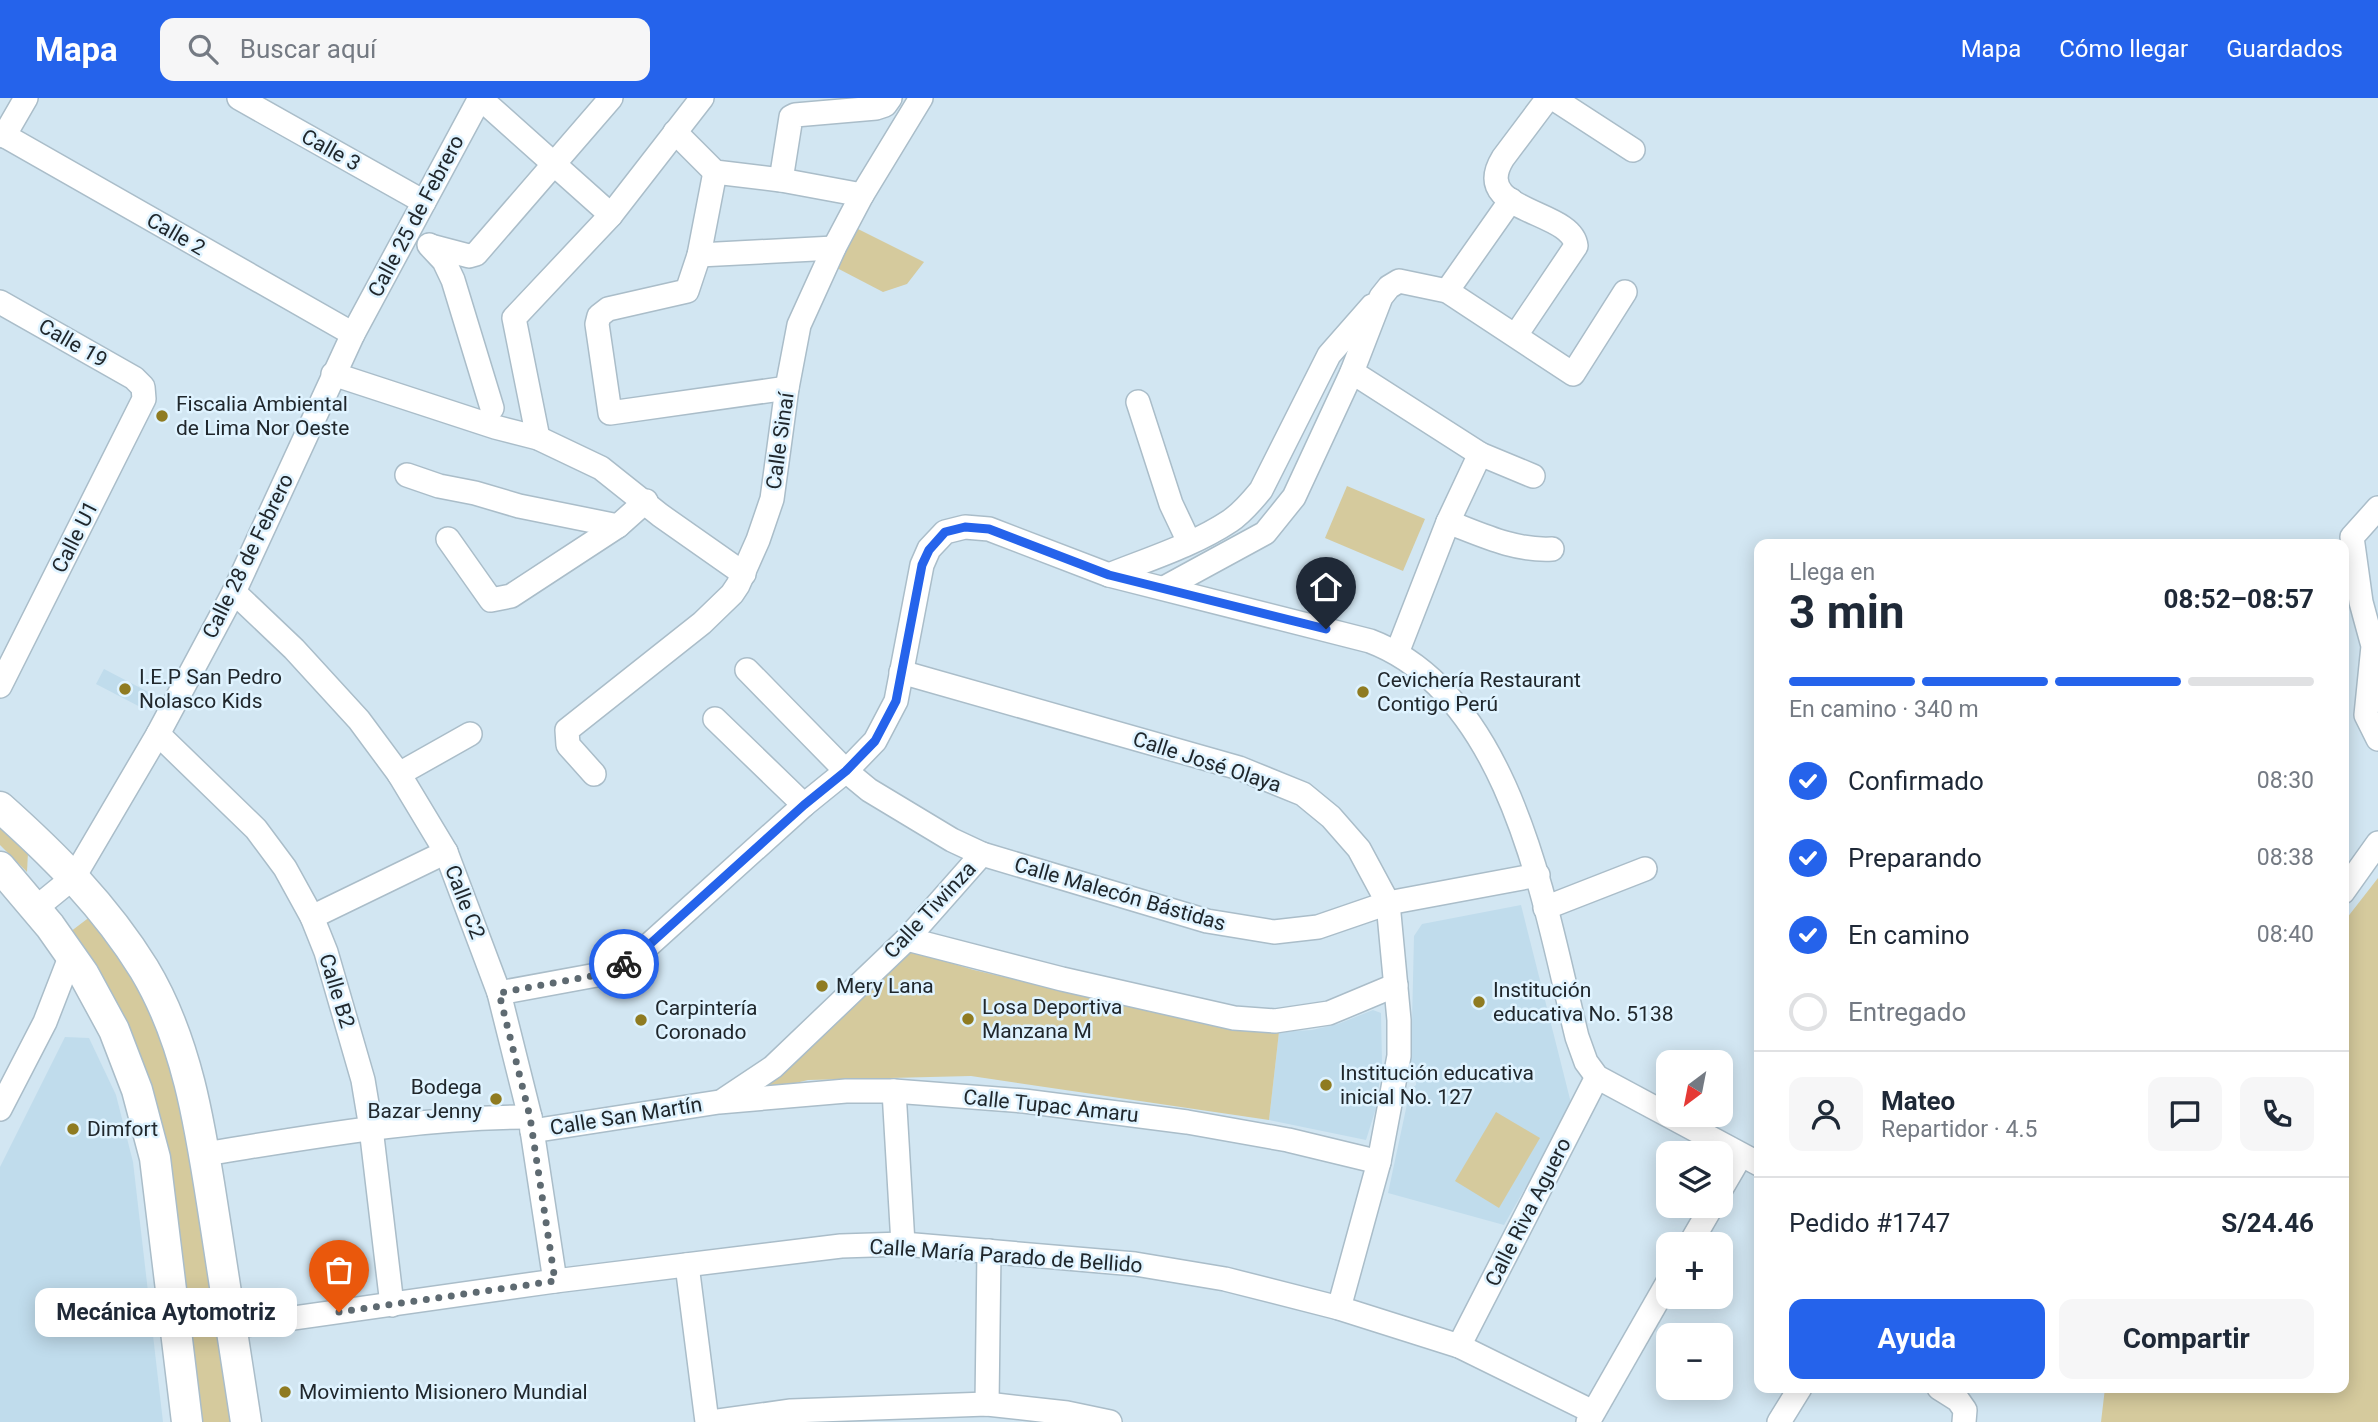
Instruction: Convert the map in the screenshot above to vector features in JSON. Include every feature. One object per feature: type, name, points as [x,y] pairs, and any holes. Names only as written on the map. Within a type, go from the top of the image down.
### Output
[{"type":"main road","points":[[0,807],[74,877],[108,915],[144,970],[163,1006],[193,1095],[246,1422]]},
{"type":"main road","points":[[1,872],[36,908],[71,955],[114,1030],[127,1061],[148,1124],[155,1158],[187,1422]]},
{"type":"street","points":[[2,134],[26,98]]},
{"type":"street","name":"Calle 3","points":[[239,98],[424,202]]},
{"type":"street","points":[[480,98],[611,215]]},
{"type":"street","name":"Calle 25 de Febrero","points":[[353,334],[480,98]]},
{"type":"street","points":[[408,233],[431,246],[469,257],[475,254],[611,98]]},
{"type":"street","points":[[538,438],[514,318],[611,215],[702,98]]},
{"type":"street","points":[[781,180],[792,117],[877,108],[885,105],[890,98]]},
{"type":"street","name":"Calle Sinaí","points":[[594,774],[568,745],[567,730],[702,622],[732,594],[744,574],[772,499],[787,388],[799,325],[862,195],[921,98]]},
{"type":"street","points":[[1516,335],[1576,246],[1576,240],[1569,232],[1511,200],[1499,190],[1497,167],[1550,98],[1633,150]]},
{"type":"street","points":[[675,132],[715,173],[781,180],[862,195]]},
{"type":"street","name":"Calle 2","points":[[2,134],[353,334]]},
{"type":"street","points":[[715,173],[699,255],[689,287],[684,292],[608,309],[599,316],[597,324],[610,414],[787,388]]},
{"type":"street","points":[[1447,291],[1511,200]]},
{"type":"street","points":[[431,246],[444,261],[453,280],[492,408]]},
{"type":"street","points":[[699,255],[834,248]]},
{"type":"street","points":[[1109,575],[1189,542],[1230,521],[1261,490],[1329,355],[1389,287],[1399,281],[1447,291],[1573,374],[1625,292]]},
{"type":"street","points":[[1164,588],[1265,533],[1294,497],[1352,372],[1381,297]]},
{"type":"street","name":"Calle 19","points":[[3,311],[134,378],[143,387]]},
{"type":"street","name":"Calle 28 de Febrero","points":[[36,908],[74,877],[158,734],[234,592],[353,334]]},
{"type":"street","points":[[1352,372],[1480,454],[1533,476]]},
{"type":"street","points":[[333,374],[495,427],[538,438],[601,468],[744,574]]},
{"type":"street","name":"Calle U1","points":[[0,686],[145,398],[143,387]]},
{"type":"street","points":[[1138,402],[1171,504],[1189,542]]},
{"type":"street","points":[[1397,653],[1448,522],[1480,454]]},
{"type":"street","points":[[407,475],[519,506],[618,526]]},
{"type":"street","points":[[448,539],[491,600],[511,596],[618,526],[646,501]]},
{"type":"street","points":[[2378,508],[2352,537],[2361,602],[2373,646],[2366,715],[2378,739]]},
{"type":"street","points":[[1448,522],[1498,541],[1533,550],[1552,549]]},
{"type":"street","points":[[499,993],[602,974],[621,966],[650,944],[804,805],[846,771],[875,741],[896,701],[922,565],[929,550],[945,532],[965,527],[989,529],[1109,575],[1354,635],[1387,647],[1413,663],[1444,691],[1475,732],[1513,803],[1538,875],[1577,1037],[1586,1062],[1597,1077],[1750,1160],[1733,1178]]},
{"type":"street","name":"Calle C2","points":[[234,592],[330,687],[399,774],[446,852],[499,993],[531,1124],[555,1281]]},
{"type":"street","name":"Calle Malecón Bástidas","points":[[747,670],[846,771],[869,790],[952,840],[982,854],[1207,921],[1244,929],[1299,931],[1388,903],[1538,875]]},
{"type":"street","name":"Calle José Olaya","points":[[901,672],[1239,768],[1303,794],[1331,817],[1359,849],[1388,903],[1399,1020],[1399,1056],[1379,1162],[1339,1308]]},
{"type":"street","points":[[715,719],[804,805]]},
{"type":"street","name":"Calle B2","points":[[158,734],[256,829],[285,868],[312,917],[326,952],[363,1080],[392,1305]]},
{"type":"street","points":[[399,774],[470,734]]},
{"type":"street","points":[[2349,884],[2378,843]]},
{"type":"street","points":[[312,917],[446,852]]},
{"type":"street","name":"Calle Tiwinza","points":[[719,1102],[773,1068],[907,939],[982,854]]},
{"type":"street","points":[[1545,908],[1645,869]]},
{"type":"street","points":[[907,939],[1062,979],[1234,1018],[1275,1021],[1329,1013],[1396,985]]},
{"type":"street","points":[[0,1109],[45,1022],[71,955]]},
{"type":"street","name":"Calle Riva Aguero","points":[[1459,1346],[1597,1077]]},
{"type":"street","points":[[894,1090],[903,1244]]},
{"type":"street","name":"Calle Tupac Amaru","points":[[719,1102],[846,1091],[894,1090],[1024,1101],[1187,1122],[1288,1140],[1379,1162]]},
{"type":"street","name":"Calle San Martín","points":[[204,1154],[371,1128],[483,1117],[531,1124],[719,1102]]},
{"type":"street","name":"Calle María Parado de Bellido","points":[[231,1327],[555,1281],[841,1246],[903,1244],[1135,1264],[1225,1279],[1339,1308],[1459,1346],[1590,1417]]},
{"type":"street","points":[[987,1404],[989,1251]]},
{"type":"street","points":[[687,1265],[709,1422],[987,1404],[1068,1413],[1110,1422]]},
{"type":"street","points":[[1590,1417],[1656,1303]]},
{"type":"street","points":[[1779,1422],[1797,1393]]},
{"type":"street","points":[[1948,1393],[1958,1400],[1965,1410],[1964,1422]]},
{"type":"shaded area","points":[[858,229],[924,262],[907,284],[883,292],[835,267]]},
{"type":"shaded area","points":[[1347,486],[1425,519],[1403,571],[1325,538]]},
{"type":"shaded area","name":"I.E.P San Pedro Nolasco Kids","points":[[104,669],[154,695],[146,710],[96,684]]},
{"type":"shaded area","points":[[0,827],[28,852],[27,872],[0,845]]},
{"type":"shaded area","points":[[2378,878],[2378,1422],[2101,1422],[2104,1393],[2349,1393],[2349,915]]},
{"type":"shaded area","name":"Institución educativa No. 5138","points":[[1521,905],[1572,1107],[1504,1225],[1388,1193],[1410,1090],[1416,1085],[1417,1071],[1411,1067],[1414,936],[1422,924]]},
{"type":"shaded area","points":[[95,913],[115,940],[176,1061],[237,1422],[199,1422],[161,1145],[70,932]]},
{"type":"shaded area","points":[[911,951],[974,970],[1217,1027],[1279,1032],[1269,1120],[971,1076],[808,1080],[771,1089],[766,1084]]},
{"type":"shaded area","name":"Institución educativa inicial No. 127","points":[[1373,1010],[1381,1013],[1382,1063],[1376,1108],[1366,1140],[1269,1120],[1279,1032],[1312,1030],[1338,1024]]},
{"type":"shaded area","points":[[65,1037],[89,1038],[116,1095],[133,1162],[163,1422],[0,1422],[0,1167]]},
{"type":"shaded area","points":[[1496,1112],[1540,1138],[1499,1208],[1455,1181]]},
{"type":"way so far","points":[[339,1312],[555,1281],[530,1117],[499,993],[602,974],[624,964]]},
{"type":"place","name":"Fiscalia Ambiental de Lima Nor Oeste","points":[[162,416]]},
{"type":"place","name":"I.E.P San Pedro Nolasco Kids","points":[[125,689]]},
{"type":"place","name":"Cevichería Restaurant Contigo Perú","points":[[1363,692]]},
{"type":"place","name":"Mery Lana","points":[[822,986]]},
{"type":"place","name":"Institución educativa No. 5138","points":[[1479,1002]]},
{"type":"place","name":"Losa Deportiva Manzana M","points":[[968,1019]]},
{"type":"place","name":"Carpintería Coronado","points":[[641,1020]]},
{"type":"place","name":"Institución educativa inicial No. 127","points":[[1326,1085]]},
{"type":"place","name":"Bodega Bazar Jenny","points":[[496,1099]]},
{"type":"place","name":"Dimfort","points":[[73,1129]]},
{"type":"place","name":"Mecánica Aytomotriz","points":[[339,1312]]},
{"type":"place","name":"Movimiento Misionero Mundial","points":[[285,1392]]},
{"type":"route","points":[[624,964],[846,771],[875,741],[896,701],[922,565],[937,540],[953,528],[989,529],[1109,575],[1326,629]]}]
